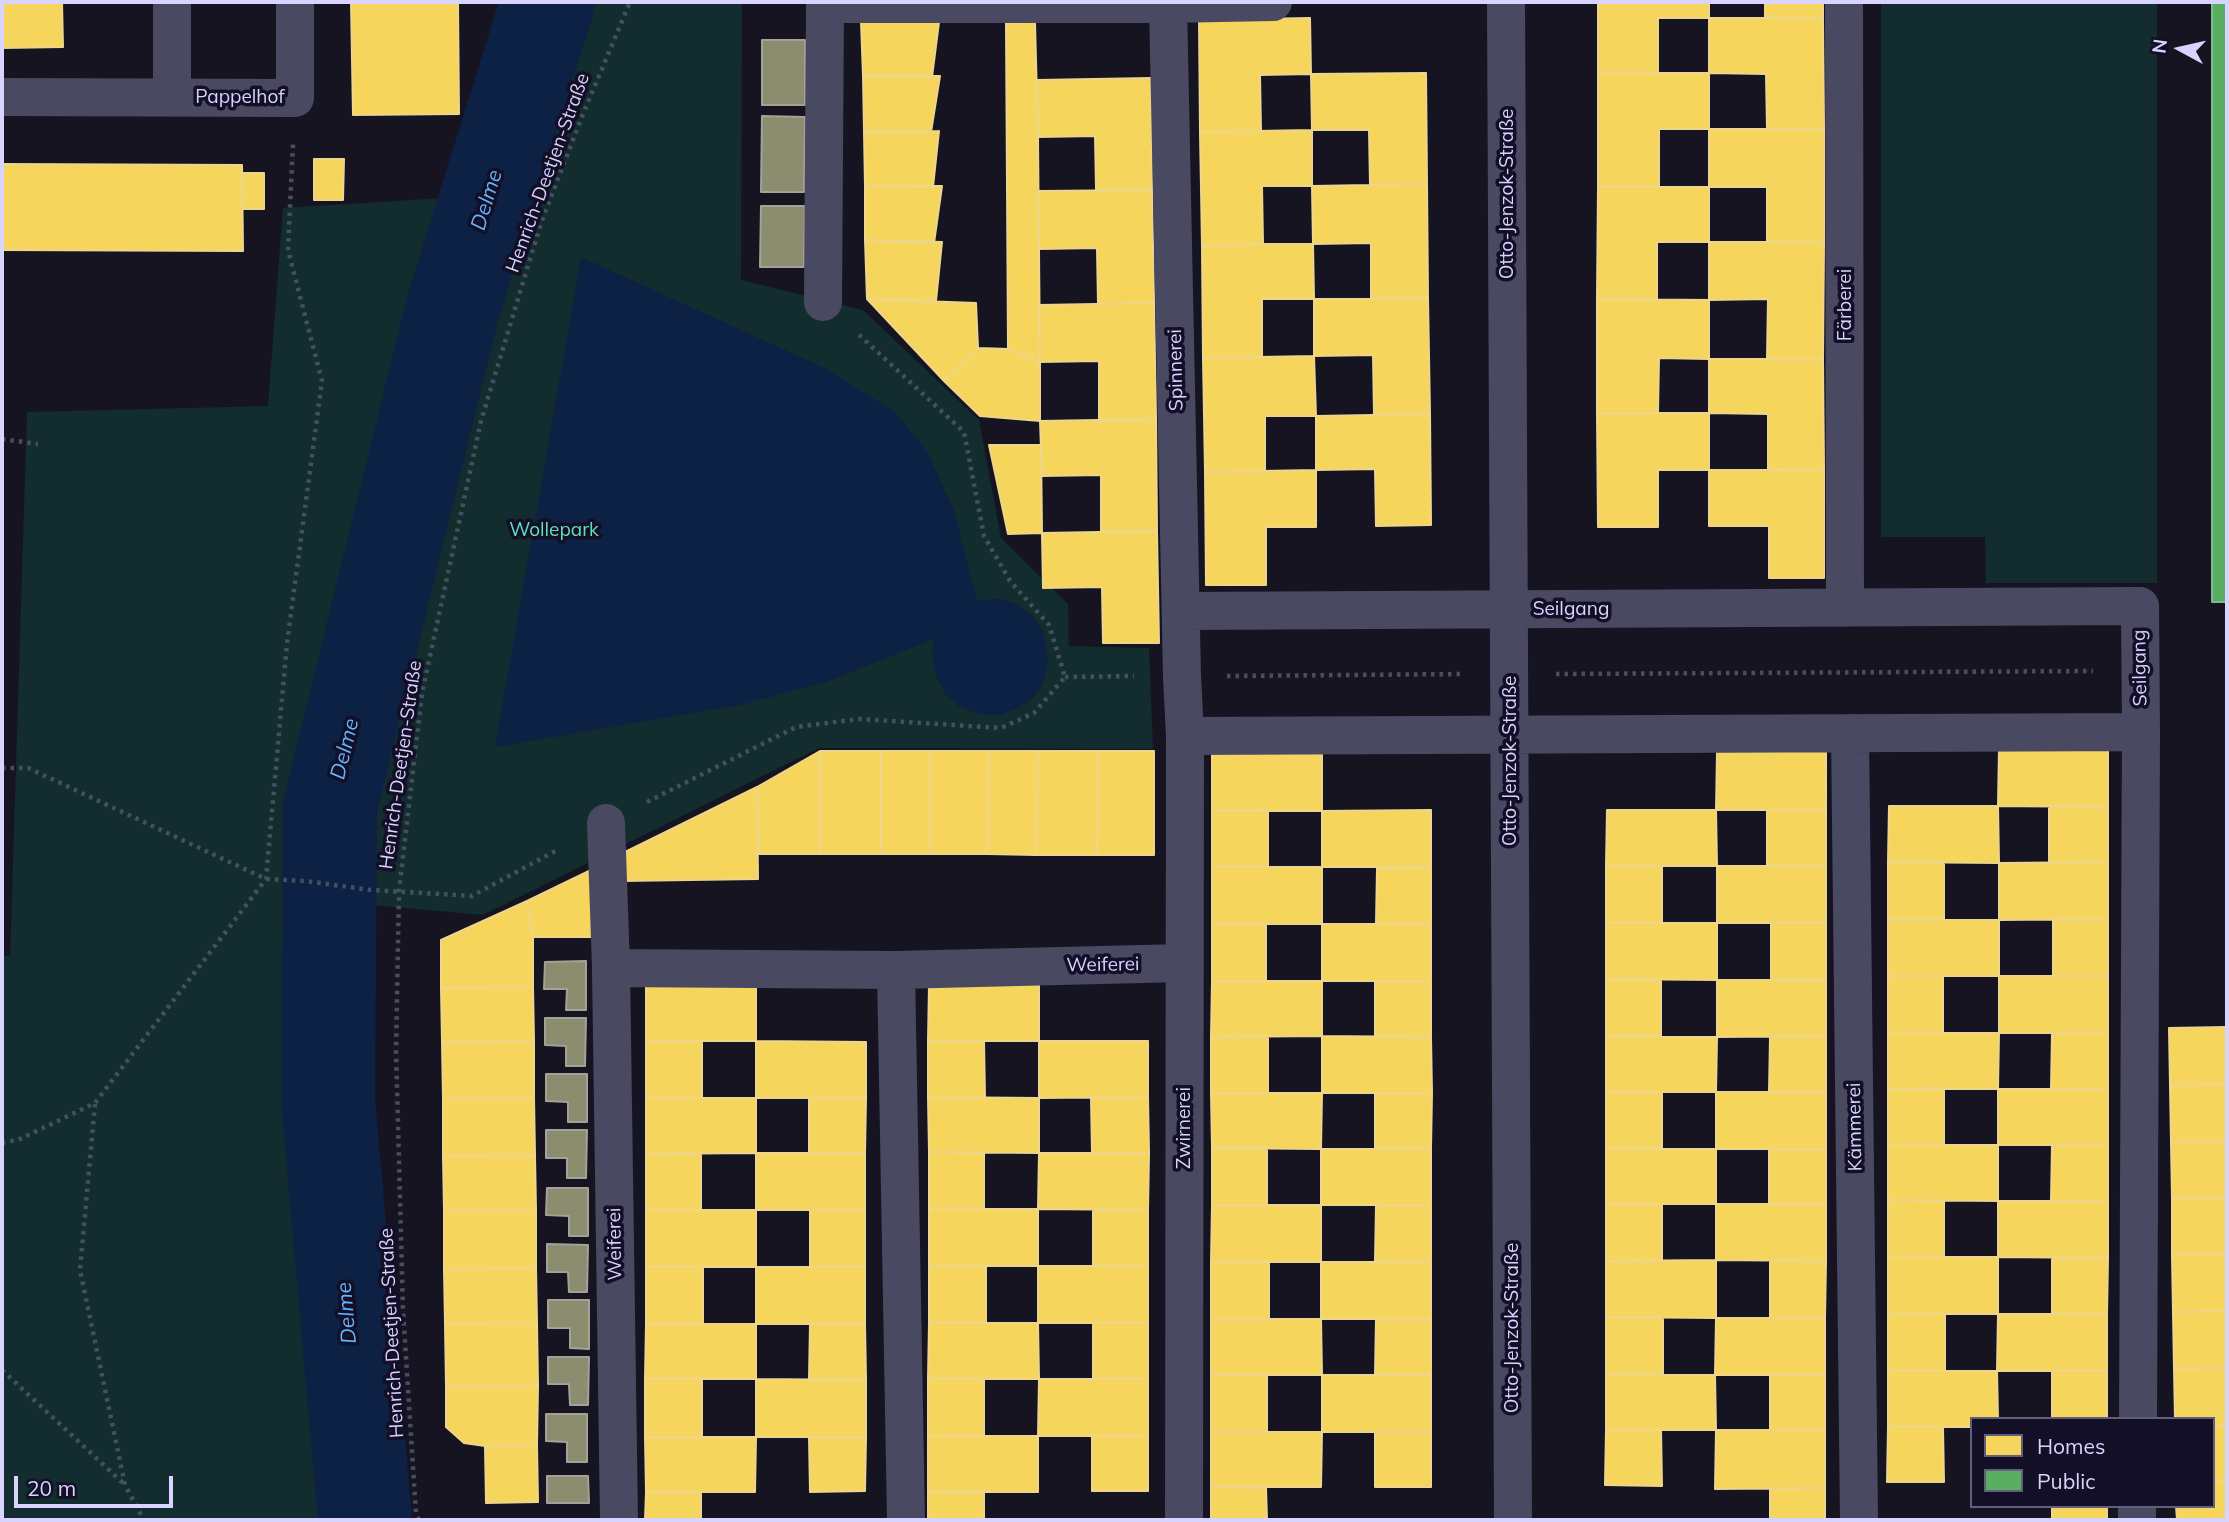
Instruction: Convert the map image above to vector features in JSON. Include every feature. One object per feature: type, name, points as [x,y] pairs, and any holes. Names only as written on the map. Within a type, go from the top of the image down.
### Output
[{"type":"street","name":"Pappelhof","points":[[172,2],[172,97]]},
{"type":"street","name":"Pappelhof","points":[[2,97],[295,98],[295,2]]},
{"type":"street","points":[[823,302],[824,3],[1273,2]]},
{"type":"street","name":"Otto-Jenzok-Straße","points":[[1506,2],[1513,1520]]},
{"type":"street","name":"Färberei","points":[[1844,2],[1845,608]]},
{"type":"street","name":"Spinnerei","points":[[1168,4],[1185,736]]},
{"type":"street","name":"Seilgang","points":[[1181,611],[2140,607],[2141,732],[1185,736]]},
{"type":"street","points":[[2138,1417],[2141,732]]},
{"type":"street","name":"Kämmerei","points":[[1850,733],[1859,1520]]},
{"type":"street","name":"Zwirnerei","points":[[1184,1520],[1185,736]]},
{"type":"street","name":"Weiferei","points":[[606,823],[611,968],[619,1520]]},
{"type":"street","name":"Weiferei","points":[[611,968],[896,970],[1184,963]]},
{"type":"street","points":[[896,970],[906,1520]]},
{"type":"path","name":"Henrich-Deetjen-Straße","points":[[419,1520],[416,1514],[403,1310],[396,1050],[399,891],[422,693],[481,421],[541,223],[630,2]]},
{"type":"path","points":[[2,1143],[20,1139],[95,1103],[266,879],[287,643],[321,381],[288,250],[295,98]]},
{"type":"path","points":[[823,302],[964,432],[984,536],[1010,581],[1049,625],[1065,677]]},
{"type":"path","points":[[2,439],[38,444]]},
{"type":"path","points":[[2,768],[28,768],[266,879],[306,881],[370,890],[472,896],[606,823],[796,727],[859,719],[1001,728],[1034,713],[1065,677],[2140,671]]},
{"type":"path","points":[[95,1103],[80,1270],[125,1485],[144,1520]]},
{"type":"path","points":[[2,1370],[125,1485]]},
{"type":"green space","name":"Wollepark","points":[[500,2],[742,2],[741,280],[863,310],[979,420],[1001,538],[1068,604],[1069,646],[1149,648],[1153,749],[819,748],[483,915],[372,905],[376,1233],[399,1520],[2,1520],[2,956],[10,956],[27,412],[268,406],[283,208],[459,197]]},
{"type":"green space","points":[[1881,2],[2157,2],[2157,583],[1986,583],[1985,537],[1881,537]]},
{"type":"water","points":[[581,257],[829,370],[896,413],[927,451],[954,511],[977,600],[1001,599],[1015,604],[1033,616],[1044,633],[1048,664],[1042,685],[1032,699],[999,715],[979,714],[958,706],[945,694],[935,673],[932,652],[934,639],[826,682],[740,705],[495,747]]},
{"type":"building: Homes","points":[[2,2],[62,2],[63,47],[2,48]]},
{"type":"building: Homes","points":[[351,2],[458,2],[459,114],[353,115]]},
{"type":"building: Homes","points":[[1598,2],[1709,2],[1709,18],[1658,18],[1658,73],[1598,73]]},
{"type":"building: Homes","points":[[1765,2],[1823,2],[1823,18],[1765,18]]},
{"type":"building: Homes","points":[[1310,18],[1311,74],[1260,75],[1261,131],[1200,132],[1199,20]]},
{"type":"building: Homes","points":[[1709,18],[1823,18],[1824,129],[1767,129],[1766,74],[1709,73]]},
{"type":"building: Homes","points":[[861,22],[939,22],[932,77],[863,76]]},
{"type":"building: Homes","points":[[1035,22],[1040,362],[1008,349],[1006,23]]},
{"type":"building: Homes","points":[[1426,73],[1427,184],[1370,185],[1369,130],[1312,130],[1311,74]]},
{"type":"building: Homes","points":[[1598,73],[1709,73],[1709,129],[1659,129],[1659,187],[1598,187]]},
{"type":"building: Homes","points":[[863,76],[940,76],[931,132],[864,131]]},
{"type":"building: Homes","points":[[1151,78],[1152,190],[1096,190],[1095,136],[1038,137],[1037,80]]},
{"type":"building: Homes","points":[[1709,129],[1824,129],[1824,242],[1767,242],[1767,187],[1709,187]]},
{"type":"building: Homes","points":[[1312,130],[1312,186],[1262,186],[1263,244],[1202,246],[1200,132]]},
{"type":"building: Homes","points":[[939,131],[933,187],[865,186],[864,132]]},
{"type":"building: Homes","points":[[314,159],[344,159],[343,200],[314,200]]},
{"type":"building: Homes","points":[[2,164],[242,165],[243,251],[2,250]]},
{"type":"building: Homes","points":[[243,173],[264,173],[264,209],[242,209]]},
{"type":"building: Homes","points":[[1427,184],[1428,298],[1371,298],[1371,243],[1313,244],[1312,186]]},
{"type":"building: Homes","points":[[865,186],[942,186],[934,243],[865,240]]},
{"type":"building: Homes","points":[[1598,187],[1709,187],[1709,242],[1657,242],[1657,299],[1597,299]]},
{"type":"building: Homes","points":[[1152,190],[1154,303],[1098,304],[1097,248],[1039,249],[1038,191]]},
{"type":"building: Homes","points":[[865,240],[942,242],[936,301],[867,299]]},
{"type":"building: Homes","points":[[1709,242],[1824,242],[1823,359],[1767,359],[1768,299],[1709,300]]},
{"type":"building: Homes","points":[[1313,244],[1314,299],[1262,299],[1262,357],[1203,358],[1202,246]]},
{"type":"building: Homes","points":[[1428,298],[1430,414],[1374,415],[1373,355],[1314,356],[1314,299]]},
{"type":"building: Homes","points":[[867,299],[976,303],[978,348],[944,381]]},
{"type":"building: Homes","points":[[1597,299],[1709,300],[1709,359],[1659,358],[1658,413],[1597,413]]},
{"type":"building: Homes","points":[[1154,303],[1156,419],[1099,421],[1099,361],[1040,362],[1039,305]]},
{"type":"building: Homes","points":[[978,348],[1008,349],[1040,362],[1040,421],[980,416],[944,381]]},
{"type":"building: Homes","points":[[1314,356],[1316,416],[1265,416],[1265,471],[1205,472],[1203,358]]},
{"type":"building: Homes","points":[[1709,359],[1823,359],[1824,470],[1768,469],[1768,414],[1709,413]]},
{"type":"building: Homes","points":[[1597,413],[1709,413],[1709,470],[1658,470],[1658,527],[1598,527]]},
{"type":"building: Homes","points":[[1430,414],[1431,525],[1376,526],[1375,469],[1316,470],[1316,416]]},
{"type":"building: Homes","points":[[1156,419],[1157,531],[1101,531],[1101,475],[1042,476],[1040,421]]},
{"type":"building: Homes","points":[[989,445],[1041,445],[1042,533],[1008,534]]},
{"type":"building: Homes","points":[[1316,470],[1316,527],[1266,527],[1266,585],[1206,585],[1205,472]]},
{"type":"building: Homes","points":[[1709,470],[1824,470],[1824,578],[1769,578],[1769,526],[1709,526]]},
{"type":"building: Homes","points":[[1157,531],[1159,643],[1103,643],[1102,587],[1043,588],[1042,533]]},
{"type":"building: Homes","points":[[1999,748],[2108,748],[2108,807],[1998,806]]},
{"type":"building: Homes","points":[[820,751],[820,854],[759,854],[757,787]]},
{"type":"building: Homes","points":[[820,751],[881,751],[881,854],[820,854]]},
{"type":"building: Homes","points":[[881,751],[930,751],[930,854],[881,854]]},
{"type":"building: Homes","points":[[930,751],[989,751],[988,854],[930,854]]},
{"type":"building: Homes","points":[[989,751],[1038,751],[1036,855],[988,854]]},
{"type":"building: Homes","points":[[1038,751],[1098,751],[1097,855],[1036,855]]},
{"type":"building: Homes","points":[[1098,751],[1154,751],[1154,855],[1097,855]]},
{"type":"building: Homes","points":[[1826,751],[1826,810],[1716,810],[1717,752]]},
{"type":"building: Homes","points":[[1212,754],[1322,754],[1322,811],[1212,811]]},
{"type":"building: Homes","points":[[757,787],[758,879],[622,881],[623,853]]},
{"type":"building: Homes","points":[[1889,806],[1998,806],[1999,863],[1888,862]]},
{"type":"building: Homes","points":[[2049,806],[2108,807],[2108,862],[2049,863]]},
{"type":"building: Homes","points":[[1268,810],[1268,867],[1212,867],[1212,811]]},
{"type":"building: Homes","points":[[1431,810],[1431,867],[1322,867],[1322,811]]},
{"type":"building: Homes","points":[[1607,810],[1716,810],[1717,866],[1606,866]]},
{"type":"building: Homes","points":[[1767,810],[1826,810],[1826,866],[1767,866]]},
{"type":"building: Homes","points":[[1888,862],[1944,862],[1944,919],[1888,919]]},
{"type":"building: Homes","points":[[2108,862],[2108,919],[1999,920],[1999,863]]},
{"type":"building: Homes","points":[[1606,866],[1662,866],[1662,923],[1606,923]]},
{"type":"building: Homes","points":[[1717,866],[1826,866],[1826,923],[1717,923]]},
{"type":"building: Homes","points":[[1212,867],[1322,867],[1322,924],[1212,924]]},
{"type":"building: Homes","points":[[1431,867],[1431,924],[1376,924],[1377,868]]},
{"type":"building: Homes","points":[[591,870],[592,937],[533,937],[527,901]]},
{"type":"building: Homes","points":[[527,901],[533,937],[533,987],[441,988],[441,940]]},
{"type":"building: Homes","points":[[1888,919],[1999,920],[1999,976],[1888,976]]},
{"type":"building: Homes","points":[[2108,919],[2108,976],[2053,976],[2053,920]]},
{"type":"building: Homes","points":[[1606,923],[1717,923],[1717,980],[1606,979]]},
{"type":"building: Homes","points":[[1771,923],[1826,923],[1826,980],[1771,979]]},
{"type":"building: Homes","points":[[1212,924],[1266,924],[1266,981],[1212,981]]},
{"type":"building: Homes","points":[[1322,924],[1431,924],[1431,981],[1322,981]]},
{"type":"building: Homes","points":[[1888,976],[1943,976],[1943,1033],[1888,1033]]},
{"type":"building: Homes","points":[[1999,976],[2108,976],[2108,1033],[1999,1033]]},
{"type":"building: Homes","points":[[1606,979],[1661,979],[1661,1036],[1606,1036]]},
{"type":"building: Homes","points":[[1717,980],[1826,980],[1826,1036],[1717,1037]]},
{"type":"building: Homes","points":[[1212,981],[1322,981],[1322,1036],[1211,1037]]},
{"type":"building: Homes","points":[[1375,981],[1431,981],[1431,1037],[1375,1036]]},
{"type":"building: Homes","points":[[929,985],[1039,985],[1039,1041],[928,1041]]},
{"type":"building: Homes","points":[[646,986],[756,986],[756,1041],[646,1041]]},
{"type":"building: Homes","points":[[533,987],[534,1041],[442,1042],[441,988]]},
{"type":"building: Homes","points":[[2227,1027],[2227,1084],[2170,1085],[2169,1028]]},
{"type":"building: Homes","points":[[1888,1033],[1999,1033],[1998,1089],[1888,1089]]},
{"type":"building: Homes","points":[[2052,1033],[2108,1033],[2108,1089],[2051,1089]]},
{"type":"building: Homes","points":[[1268,1036],[1268,1093],[1211,1093],[1211,1037]]},
{"type":"building: Homes","points":[[1322,1036],[1431,1037],[1432,1093],[1322,1093]]},
{"type":"building: Homes","points":[[1606,1036],[1717,1037],[1716,1092],[1606,1092]]},
{"type":"building: Homes","points":[[1826,1036],[1826,1092],[1769,1092],[1770,1037]]},
{"type":"building: Homes","points":[[534,1041],[534,1098],[443,1099],[442,1042]]},
{"type":"building: Homes","points":[[646,1041],[702,1041],[702,1098],[646,1098]]},
{"type":"building: Homes","points":[[756,1041],[866,1042],[866,1098],[756,1098]]},
{"type":"building: Homes","points":[[928,1041],[984,1041],[985,1098],[928,1097]]},
{"type":"building: Homes","points":[[1039,1041],[1148,1041],[1148,1097],[1039,1098]]},
{"type":"building: Homes","points":[[2227,1084],[2227,1141],[2171,1142],[2170,1085]]},
{"type":"building: Homes","points":[[1944,1088],[1944,1145],[1888,1145],[1888,1089]]},
{"type":"building: Homes","points":[[1998,1089],[2108,1089],[2108,1145],[1998,1145]]},
{"type":"building: Homes","points":[[1606,1092],[1662,1092],[1662,1149],[1606,1148]]},
{"type":"building: Homes","points":[[1716,1092],[1826,1092],[1826,1149],[1716,1149]]},
{"type":"building: Homes","points":[[1211,1093],[1322,1093],[1321,1149],[1212,1148]]},
{"type":"building: Homes","points":[[1375,1093],[1432,1093],[1431,1148],[1375,1149]]},
{"type":"building: Homes","points":[[928,1097],[1039,1098],[1039,1153],[929,1152]]},
{"type":"building: Homes","points":[[1148,1097],[1149,1153],[1092,1153],[1091,1098]]},
{"type":"building: Homes","points":[[534,1098],[535,1155],[443,1156],[443,1099]]},
{"type":"building: Homes","points":[[646,1098],[756,1098],[756,1153],[646,1154]]},
{"type":"building: Homes","points":[[809,1098],[866,1098],[865,1153],[809,1153]]},
{"type":"building: Homes","points":[[2227,1141],[2227,1198],[2172,1198],[2171,1142]]},
{"type":"building: Homes","points":[[1888,1145],[1998,1145],[1998,1201],[1888,1200]]},
{"type":"building: Homes","points":[[2052,1145],[2108,1145],[2108,1201],[2051,1201]]},
{"type":"building: Homes","points":[[1212,1148],[1267,1148],[1267,1205],[1212,1205]]},
{"type":"building: Homes","points":[[1431,1148],[1431,1205],[1321,1205],[1321,1149]]},
{"type":"building: Homes","points":[[1606,1148],[1716,1149],[1716,1204],[1606,1204]]},
{"type":"building: Homes","points":[[1769,1149],[1826,1149],[1826,1204],[1769,1204]]},
{"type":"building: Homes","points":[[929,1152],[984,1153],[984,1209],[929,1209]]},
{"type":"building: Homes","points":[[701,1153],[701,1210],[646,1210],[646,1154]]},
{"type":"building: Homes","points":[[756,1153],[865,1153],[865,1210],[756,1210]]},
{"type":"building: Homes","points":[[1039,1153],[1149,1153],[1148,1210],[1038,1209]]},
{"type":"building: Homes","points":[[535,1155],[536,1210],[444,1211],[443,1156]]},
{"type":"building: Homes","points":[[2172,1198],[2227,1198],[2227,1254],[2172,1255]]},
{"type":"building: Homes","points":[[1888,1200],[1944,1201],[1944,1257],[1888,1257]]},
{"type":"building: Homes","points":[[1998,1201],[2108,1201],[2108,1258],[1998,1257]]},
{"type":"building: Homes","points":[[1606,1204],[1662,1204],[1662,1261],[1606,1261]]},
{"type":"building: Homes","points":[[1716,1204],[1826,1204],[1826,1261],[1716,1260]]},
{"type":"building: Homes","points":[[1212,1205],[1321,1205],[1321,1262],[1211,1262]]},
{"type":"building: Homes","points":[[1376,1205],[1431,1205],[1431,1262],[1375,1262]]},
{"type":"building: Homes","points":[[929,1209],[1038,1209],[1038,1266],[929,1266]]},
{"type":"building: Homes","points":[[1093,1209],[1148,1210],[1148,1266],[1093,1266]]},
{"type":"building: Homes","points":[[536,1210],[536,1268],[444,1269],[444,1211]]},
{"type":"building: Homes","points":[[646,1210],[756,1210],[756,1267],[646,1267]]},
{"type":"building: Homes","points":[[810,1210],[865,1210],[865,1267],[810,1267]]},
{"type":"building: Homes","points":[[2227,1254],[2227,1311],[2173,1312],[2172,1255]]},
{"type":"building: Homes","points":[[1888,1257],[1998,1257],[1998,1314],[1888,1314]]},
{"type":"building: Homes","points":[[2052,1257],[2108,1258],[2107,1314],[2052,1314]]},
{"type":"building: Homes","points":[[1716,1260],[1716,1318],[1606,1317],[1606,1261]]},
{"type":"building: Homes","points":[[1770,1260],[1826,1261],[1825,1318],[1770,1318]]},
{"type":"building: Homes","points":[[1211,1262],[1269,1262],[1269,1319],[1211,1319]]},
{"type":"building: Homes","points":[[1321,1262],[1431,1262],[1431,1319],[1321,1319]]},
{"type":"building: Homes","points":[[929,1266],[986,1266],[986,1323],[929,1323]]},
{"type":"building: Homes","points":[[1038,1266],[1148,1266],[1148,1323],[1038,1323]]},
{"type":"building: Homes","points":[[646,1267],[703,1267],[703,1324],[646,1324]]},
{"type":"building: Homes","points":[[756,1267],[865,1267],[865,1324],[756,1324]]},
{"type":"building: Homes","points":[[536,1268],[537,1323],[445,1324],[444,1269]]},
{"type":"building: Homes","points":[[2227,1311],[2227,1368],[2174,1369],[2173,1312]]},
{"type":"building: Homes","points":[[1888,1314],[1945,1314],[1945,1371],[1888,1371]]},
{"type":"building: Homes","points":[[1998,1314],[2107,1314],[2107,1371],[1997,1371]]},
{"type":"building: Homes","points":[[1606,1317],[1663,1317],[1663,1374],[1606,1374]]},
{"type":"building: Homes","points":[[1716,1318],[1825,1318],[1825,1375],[1715,1375]]},
{"type":"building: Homes","points":[[1211,1319],[1321,1319],[1322,1375],[1211,1375]]},
{"type":"building: Homes","points":[[1376,1319],[1431,1319],[1431,1375],[1375,1375]]},
{"type":"building: Homes","points":[[537,1323],[538,1386],[446,1387],[445,1324]]},
{"type":"building: Homes","points":[[929,1323],[1038,1323],[1039,1379],[928,1379]]},
{"type":"building: Homes","points":[[1093,1323],[1148,1323],[1148,1379],[1093,1379]]},
{"type":"building: Homes","points":[[646,1324],[756,1324],[756,1379],[645,1379]]},
{"type":"building: Homes","points":[[810,1324],[865,1324],[866,1380],[809,1379]]},
{"type":"building: Homes","points":[[2227,1368],[2227,1425],[2215,1425],[2215,1417],[2175,1417],[2174,1369]]},
{"type":"building: Homes","points":[[1888,1371],[1997,1371],[1998,1417],[1970,1417],[1970,1427],[1888,1427]]},
{"type":"building: Homes","points":[[2052,1371],[2107,1371],[2107,1417],[2052,1417]]},
{"type":"building: Homes","points":[[1606,1374],[1715,1375],[1716,1430],[1606,1430]]},
{"type":"building: Homes","points":[[1211,1375],[1267,1375],[1267,1432],[1211,1432]]},
{"type":"building: Homes","points":[[1322,1375],[1431,1375],[1431,1432],[1322,1432]]},
{"type":"building: Homes","points":[[1770,1375],[1825,1375],[1825,1430],[1770,1430]]},
{"type":"building: Homes","points":[[645,1379],[702,1379],[702,1437],[645,1437]]},
{"type":"building: Homes","points":[[756,1379],[866,1380],[866,1437],[756,1437]]},
{"type":"building: Homes","points":[[928,1379],[984,1379],[984,1436],[928,1436]]},
{"type":"building: Homes","points":[[1039,1379],[1148,1379],[1148,1436],[1038,1436]]},
{"type":"building: Homes","points":[[538,1386],[537,1445],[485,1446],[464,1443],[446,1427],[446,1387]]},
{"type":"building: Homes","points":[[2215,1425],[2227,1425],[2227,1482],[2215,1482]]},
{"type":"building: Homes","points":[[1888,1427],[1943,1427],[1944,1482],[1887,1482]]},
{"type":"building: Homes","points":[[1606,1430],[1661,1430],[1662,1486],[1605,1485]]},
{"type":"building: Homes","points":[[1716,1430],[1825,1430],[1825,1488],[1715,1489]]},
{"type":"building: Homes","points":[[1211,1432],[1322,1432],[1321,1487],[1211,1487]]},
{"type":"building: Homes","points":[[1375,1432],[1431,1432],[1431,1487],[1375,1487]]},
{"type":"building: Homes","points":[[928,1436],[1038,1436],[1038,1492],[928,1492]]},
{"type":"building: Homes","points":[[1092,1436],[1148,1436],[1148,1491],[1092,1491]]},
{"type":"building: Homes","points":[[645,1437],[756,1437],[755,1492],[646,1492]]},
{"type":"building: Homes","points":[[809,1437],[866,1437],[865,1491],[810,1492]]},
{"type":"building: Homes","points":[[537,1445],[538,1502],[486,1503],[485,1446]]},
{"type":"building: Homes","points":[[2215,1482],[2227,1482],[2227,1520],[2177,1520],[2176,1508],[2215,1508]]},
{"type":"building: Homes","points":[[1211,1487],[1266,1488],[1267,1520],[1211,1520]]},
{"type":"building: Homes","points":[[1825,1488],[1825,1520],[1770,1520],[1770,1489]]},
{"type":"building: Homes","points":[[984,1491],[984,1520],[928,1520],[928,1492]]},
{"type":"building: Homes","points":[[646,1492],[701,1492],[701,1520],[645,1520]]},
{"type":"building: Homes","points":[[2052,1508],[2107,1508],[2107,1520],[2052,1520]]},
{"type":"building: Public","points":[[2212,2],[2227,2],[2227,602],[2212,602]]},
{"type":"building: Industry","points":[[762,40],[805,40],[805,105],[762,105]]},
{"type":"building: Industry","points":[[762,116],[805,117],[804,192],[761,192]]},
{"type":"building: Industry","points":[[761,206],[805,206],[804,267],[760,267]]},
{"type":"building: Industry","points":[[586,961],[586,1010],[566,1010],[567,989],[544,989],[545,962]]},
{"type":"building: Industry","points":[[545,1018],[586,1018],[585,1066],[566,1066],[566,1046],[545,1045]]},
{"type":"building: Industry","points":[[546,1074],[587,1074],[587,1122],[568,1122],[568,1102],[546,1101]]},
{"type":"building: Industry","points":[[546,1130],[587,1130],[586,1178],[567,1178],[567,1158],[546,1158]]},
{"type":"building: Industry","points":[[547,1188],[588,1188],[588,1236],[569,1236],[569,1216],[546,1215]]},
{"type":"building: Industry","points":[[547,1244],[588,1245],[587,1292],[569,1292],[568,1272],[547,1272]]},
{"type":"building: Industry","points":[[548,1300],[589,1300],[589,1349],[570,1348],[570,1328],[548,1328]]},
{"type":"building: Industry","points":[[548,1357],[589,1357],[588,1405],[570,1405],[569,1384],[548,1384]]},
{"type":"building: Industry","points":[[546,1414],[587,1414],[587,1462],[567,1462],[567,1442],[546,1441]]},
{"type":"building: Industry","points":[[547,1476],[588,1476],[589,1503],[547,1503]]},
{"type":"waterway","name":"Delme","points":[[365,1520],[328,1100],[330,807],[453,307],[548,2]]}]
